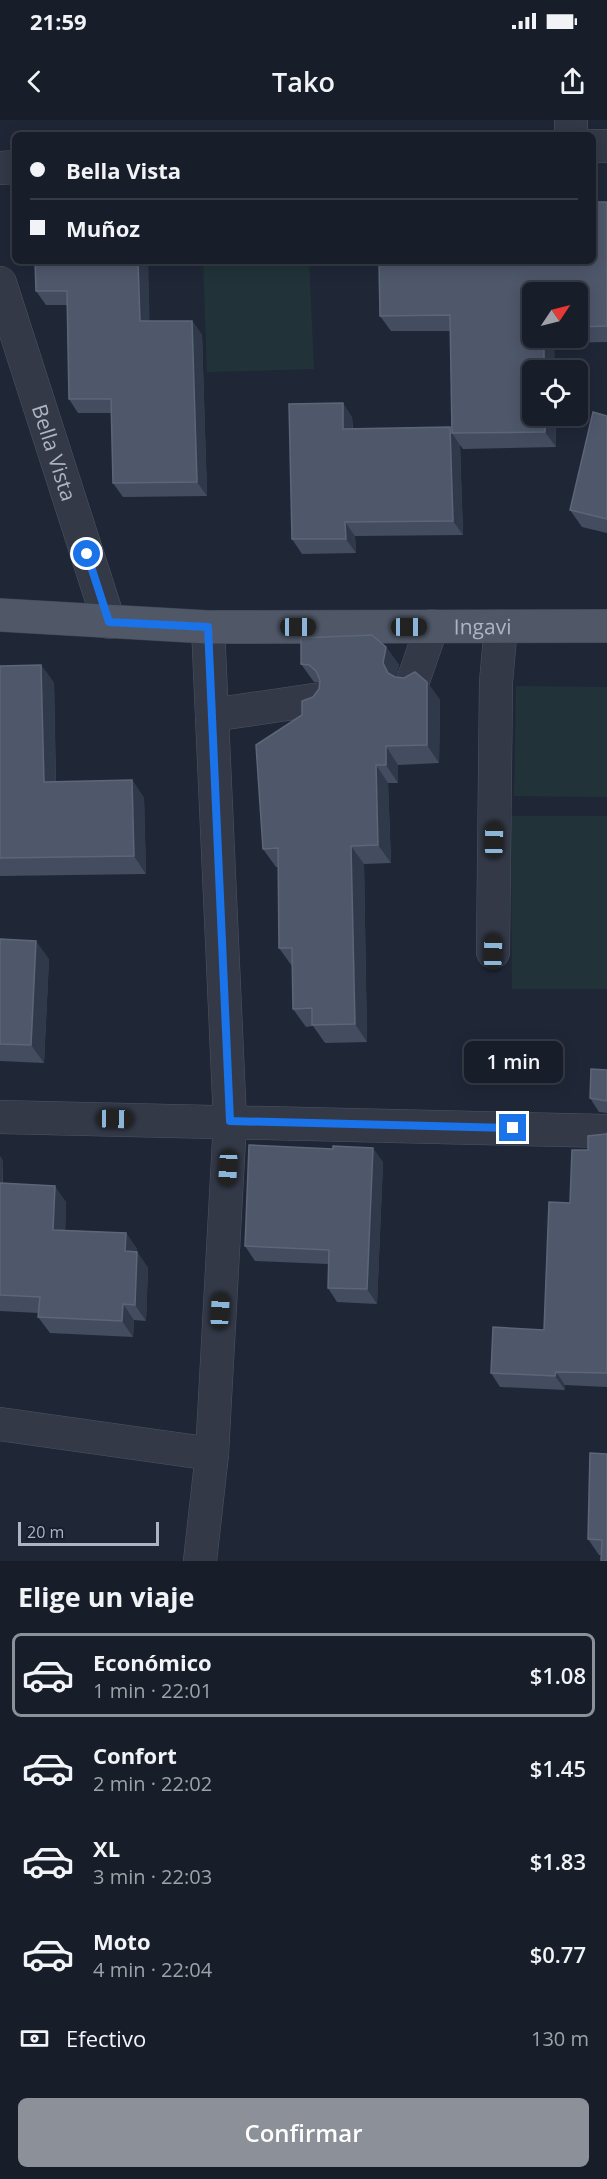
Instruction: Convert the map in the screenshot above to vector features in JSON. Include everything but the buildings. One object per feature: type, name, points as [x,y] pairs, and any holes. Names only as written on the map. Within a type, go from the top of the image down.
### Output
[{"type":"main road","name":"Ingavi","points":[[0,615],[208,627],[607,626]]},
{"type":"street","name":"Bella Vista","points":[[0,283],[109,622]]},
{"type":"street","points":[[493,952],[496,682],[501,626]]},
{"type":"street","points":[[200,1561],[212,1454],[230,1121],[208,627]]},
{"type":"street","points":[[414,678],[432,627]]},
{"type":"street","points":[[212,716],[314,700]]},
{"type":"street","points":[[0,1117],[607,1131]]},
{"type":"street","points":[[0,1424],[212,1454]]},
{"type":"shaded area","points":[[203,264],[309,264],[314,369],[207,372]]},
{"type":"shaded area","points":[[516,686],[607,687],[607,797],[514,796]]},
{"type":"shaded area","points":[[511,816],[607,816],[607,989],[512,989]]},
{"type":"route","points":[[87,554],[109,622],[208,627],[230,1121],[513,1128]]}]
